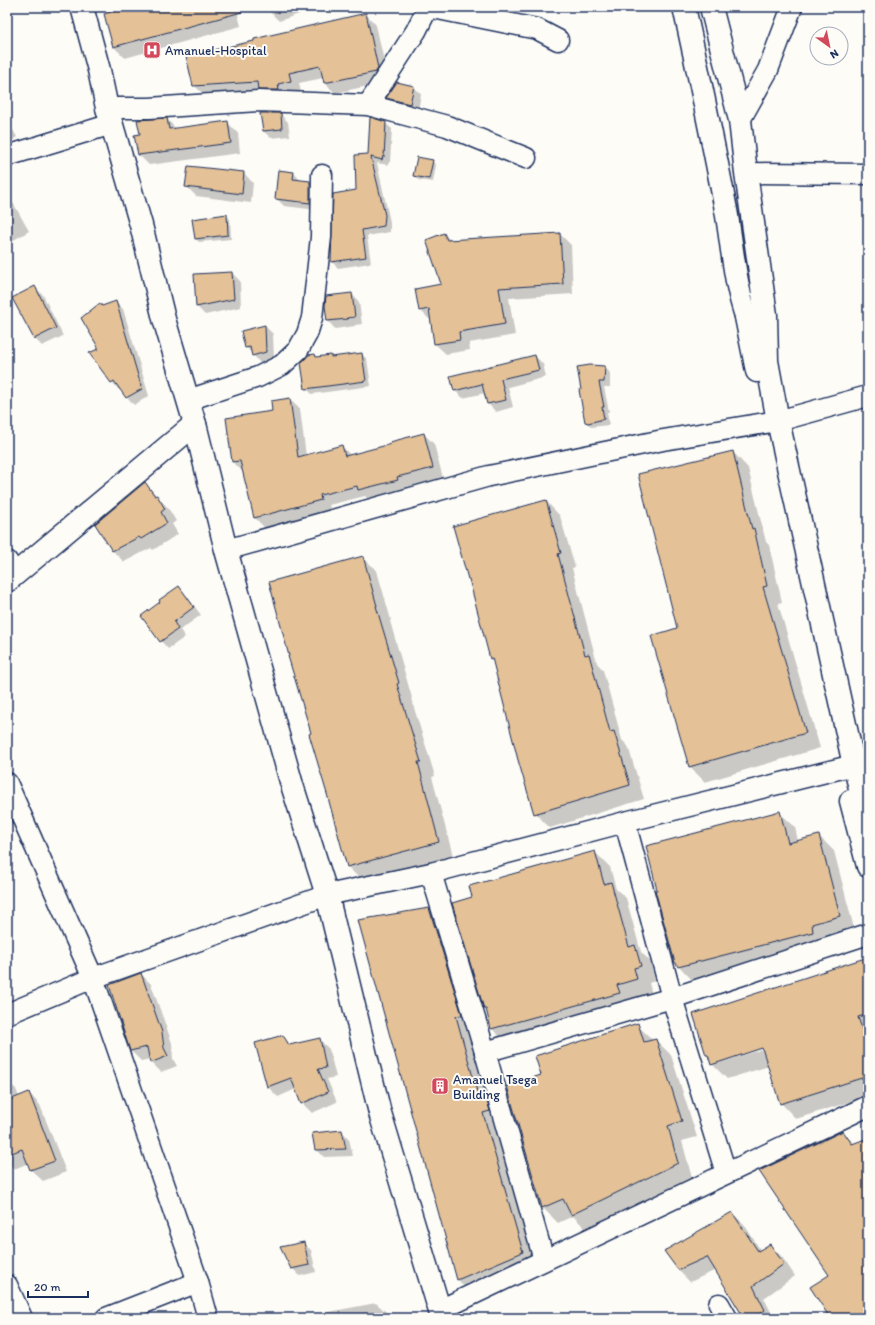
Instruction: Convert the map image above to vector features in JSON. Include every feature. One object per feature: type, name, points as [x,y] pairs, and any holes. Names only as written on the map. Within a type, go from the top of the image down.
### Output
[{"type":"main road","points":[[82,7],[100,70],[110,116],[164,319],[195,424],[226,550],[292,785],[327,895],[380,1113],[441,1314]]},
{"type":"main road","points":[[684,7],[714,146],[738,287],[773,422],[848,766],[868,866]]},
{"type":"main road","points":[[711,7],[740,120],[766,315],[767,361],[773,422]]},
{"type":"main road","points":[[746,318],[767,361]]},
{"type":"main road","points":[[10,572],[195,424]]},
{"type":"main road","points":[[848,766],[868,818]]},
{"type":"street","points":[[368,105],[416,30],[428,7],[537,29],[558,40]]},
{"type":"street","points":[[740,120],[768,70],[792,7]]},
{"type":"street","points":[[7,156],[110,116],[149,108],[258,101],[368,105],[447,126],[526,158]]},
{"type":"street","points":[[746,173],[868,174]]},
{"type":"street","points":[[188,400],[258,377],[282,365],[298,350],[307,334],[312,318],[321,237],[322,175]]},
{"type":"street","points":[[226,550],[489,476],[663,440],[773,422],[868,396]]},
{"type":"street","points":[[7,1014],[93,978],[327,895],[431,873],[848,766]]},
{"type":"street","points":[[7,783],[93,978],[198,1282],[208,1318]]},
{"type":"street","points":[[625,822],[672,998],[726,1173]]},
{"type":"street","points":[[431,873],[485,1052],[544,1260]]},
{"type":"street","points":[[485,1052],[672,998],[868,934]]},
{"type":"street","points":[[441,1314],[544,1260],[868,1106]]},
{"type":"street","points":[[106,1318],[198,1282]]},
{"type":"street","points":[[7,1286],[22,1318]]},
{"type":"building","points":[[128,7],[241,7],[242,12],[113,47],[104,14]]},
{"type":"building","points":[[366,13],[378,68],[376,72],[324,83],[320,66],[289,73],[291,81],[278,84],[279,90],[258,90],[257,82],[193,86],[186,56],[254,41],[254,39]]},
{"type":"building","points":[[397,82],[414,86],[410,104],[386,98]]},
{"type":"building","points":[[260,113],[281,113],[282,129],[263,131]]},
{"type":"building","points":[[370,117],[386,122],[384,157],[383,156],[382,160],[371,157],[385,215],[384,226],[362,230],[366,257],[331,262],[333,194],[356,190],[355,155],[368,154]]},
{"type":"building","points":[[167,118],[169,129],[228,121],[231,143],[138,155],[134,135],[140,134],[137,120]]},
{"type":"building","points":[[417,157],[433,160],[429,179],[413,176]]},
{"type":"building","points":[[188,166],[244,172],[242,194],[185,187]]},
{"type":"building","points":[[278,170],[294,172],[293,179],[310,181],[310,203],[275,199]]},
{"type":"building","points":[[227,214],[228,235],[195,239],[192,219]]},
{"type":"building","points":[[444,233],[447,240],[560,233],[563,284],[499,288],[505,324],[459,332],[460,340],[434,344],[429,309],[419,311],[415,289],[441,284],[426,240]]},
{"type":"building","points":[[232,272],[234,299],[196,307],[194,274]]},
{"type":"building","points":[[35,286],[56,328],[34,339],[12,298]]},
{"type":"building","points":[[352,293],[355,317],[327,321],[325,306],[326,296]]},
{"type":"building","points":[[116,301],[142,389],[126,398],[114,381],[111,383],[89,353],[98,349],[98,347],[81,318],[100,303],[102,306]]},
{"type":"building","points":[[265,325],[266,352],[252,356],[250,347],[245,348],[241,331]]},
{"type":"building","points":[[362,353],[366,381],[305,389],[301,363],[308,355],[315,354],[316,357],[331,355],[331,357]]},
{"type":"building","points":[[535,355],[539,370],[501,379],[506,400],[487,404],[482,384],[454,391],[450,376]]},
{"type":"building","points":[[590,365],[605,366],[604,382],[599,382],[604,407],[602,407],[604,419],[588,423],[585,422],[579,390],[581,390],[577,367]]},
{"type":"building","points":[[290,398],[298,457],[342,445],[345,456],[391,444],[390,442],[424,433],[433,468],[397,477],[398,480],[358,490],[357,486],[320,495],[321,500],[254,518],[240,461],[232,462],[226,418],[272,411],[271,401]]},
{"type":"building","points":[[733,451],[752,529],[754,528],[767,586],[763,587],[806,733],[689,767],[651,636],[677,628],[638,474]]},
{"type":"building","points":[[145,482],[155,496],[157,495],[165,509],[161,512],[167,523],[141,539],[139,537],[112,551],[95,524]]},
{"type":"building","points":[[546,500],[561,553],[558,554],[585,655],[589,654],[610,732],[614,731],[630,785],[534,814],[518,760],[492,658],[490,659],[469,579],[453,526]]},
{"type":"building","points":[[363,556],[399,683],[397,684],[421,762],[418,762],[439,842],[347,867],[309,734],[311,733],[288,656],[269,582]]},
{"type":"building","points":[[179,586],[194,607],[174,622],[178,629],[160,642],[141,616],[160,602],[159,600]]},
{"type":"building","points":[[780,811],[788,843],[819,835],[840,916],[812,924],[813,932],[678,967],[675,963],[655,890],[657,890],[646,846]]},
{"type":"building","points":[[595,851],[604,884],[611,882],[629,947],[635,945],[641,966],[634,968],[637,979],[617,985],[620,993],[491,1029],[452,903],[472,897],[469,886]]},
{"type":"building","name":"Amanuel Tsega Building","points":[[429,908],[462,1015],[456,1016],[478,1095],[485,1093],[490,1111],[483,1113],[523,1252],[457,1280],[358,920]]},
{"type":"building","points":[[868,957],[868,1014],[858,1017],[868,1047],[868,1076],[780,1104],[762,1048],[711,1065],[708,1055],[706,1055],[693,1014]]},
{"type":"building","points":[[141,973],[162,1032],[164,1048],[168,1056],[150,1063],[147,1047],[130,1051],[109,985]]},
{"type":"building","points":[[638,1023],[644,1042],[656,1039],[682,1121],[668,1126],[678,1163],[571,1215],[563,1199],[542,1208],[507,1086],[541,1075],[535,1056]]},
{"type":"building","points":[[283,1035],[289,1045],[320,1038],[326,1068],[318,1069],[328,1092],[301,1104],[291,1078],[267,1087],[255,1043]]},
{"type":"building","points":[[29,1092],[55,1161],[30,1170],[22,1149],[7,1155],[7,1101]]},
{"type":"building","points":[[342,1130],[346,1149],[315,1150],[312,1133]]},
{"type":"building","points":[[843,1131],[852,1144],[868,1138],[868,1318],[830,1318],[810,1287],[829,1275],[759,1171]]},
{"type":"building","points":[[732,1212],[758,1251],[770,1244],[784,1264],[753,1286],[765,1310],[754,1318],[744,1318],[707,1257],[678,1270],[664,1251]]},
{"type":"building","points":[[304,1242],[309,1265],[291,1269],[280,1247]]},
{"type":"place","name":"Amanuel-Hospital","points":[[152,50]]},
{"type":"place","name":"Amanuel Tsega Building","points":[[440,1086]]}]
